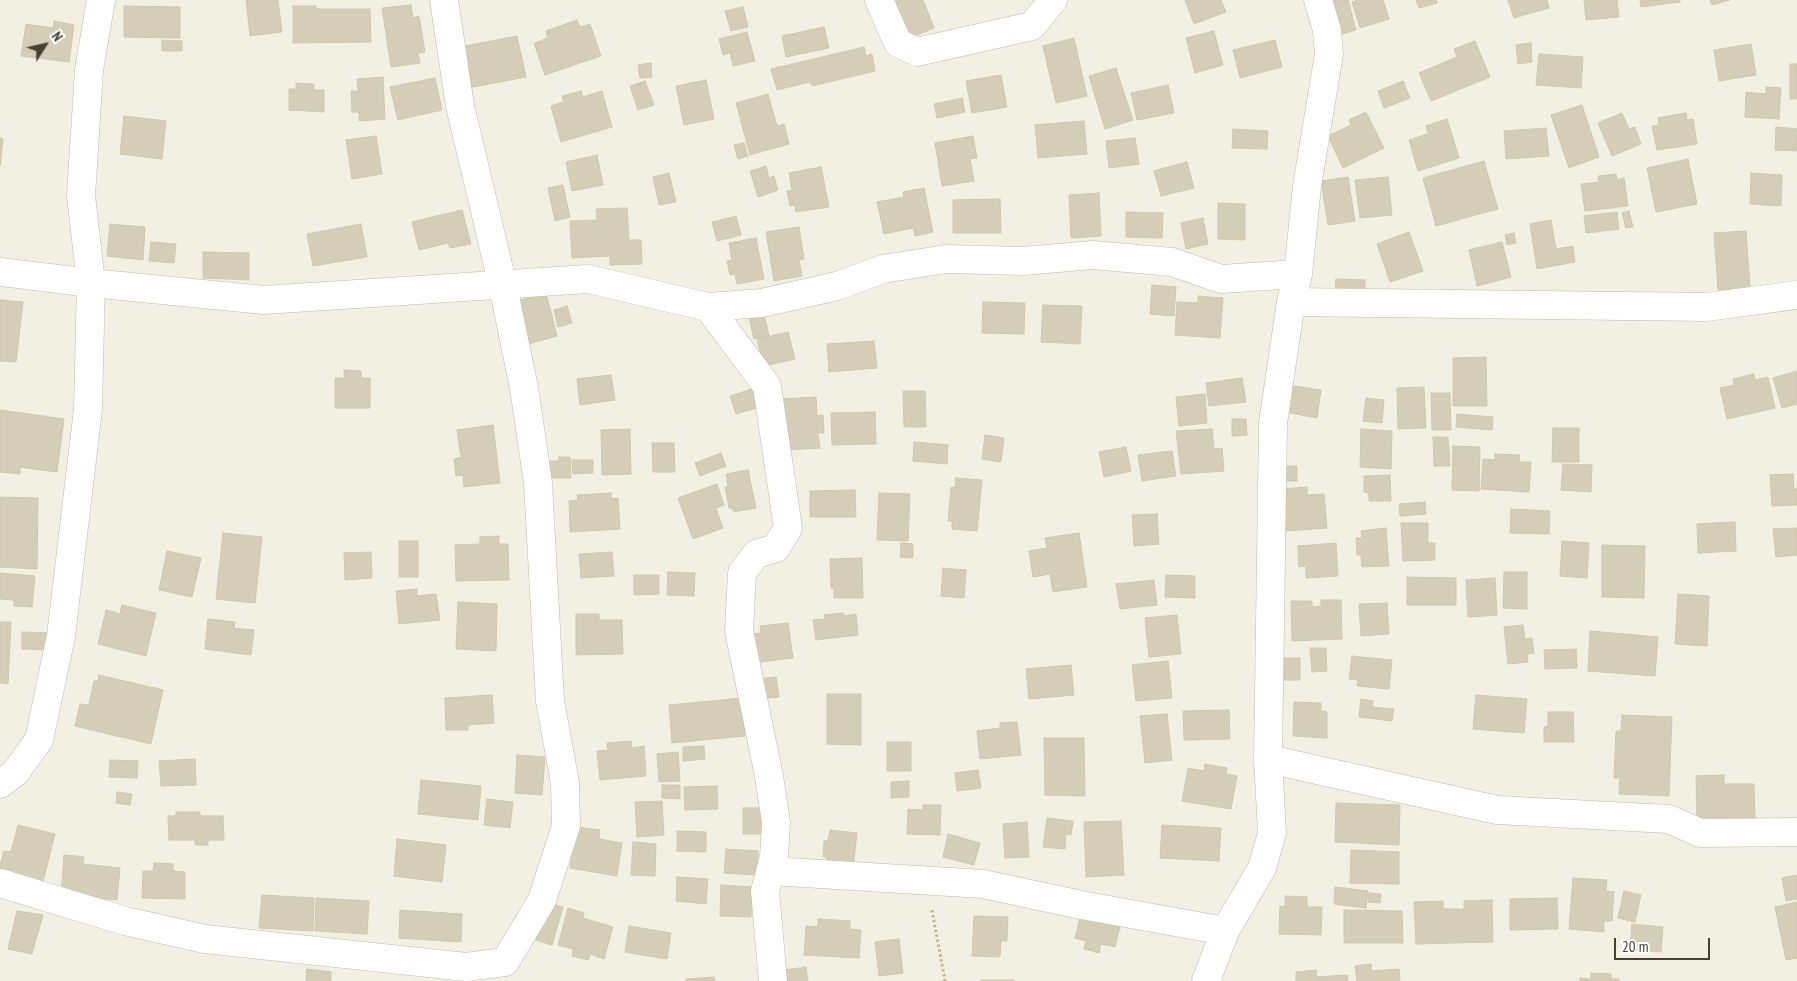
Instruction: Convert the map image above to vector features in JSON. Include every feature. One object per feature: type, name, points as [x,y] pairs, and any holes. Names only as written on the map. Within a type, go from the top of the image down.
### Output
[{"type":"street","points":[[0,784],[15,772],[39,740],[61,636],[88,409],[91,283],[81,196],[89,70],[100,0]]},
{"type":"street","points":[[0,883],[125,921],[205,939],[408,971],[505,962],[542,900],[566,826],[564,783],[550,701],[538,483],[524,388],[503,286],[460,106],[444,0]]},
{"type":"street","points":[[879,0],[898,43],[916,52],[1032,26],[1053,0]]},
{"type":"street","points":[[1206,981],[1225,931],[1262,868],[1272,833],[1268,759],[1273,423],[1291,302],[1298,274],[1307,186],[1329,54],[1326,30],[1318,0]]},
{"type":"street","points":[[0,272],[264,300],[588,279],[708,307],[762,303],[837,286],[883,269],[946,259],[1023,261],[1093,255],[1172,262],[1221,279],[1298,274]]},
{"type":"street","points":[[1291,302],[1707,307],[1797,295]]},
{"type":"street","points":[[708,307],[767,386],[788,528],[776,548],[756,554],[742,573],[739,631],[767,767],[776,824],[774,856],[765,891],[773,981]]},
{"type":"street","points":[[1268,759],[1497,810],[1669,819],[1700,833],[1797,832]]},
{"type":"street","points":[[771,870],[983,884],[1081,905],[1225,931]]},
{"type":"path","points":[[927,880],[945,981]]},
{"type":"building","points":[[246,0],[278,0],[282,32],[250,36]]},
{"type":"building","points":[[899,0],[923,0],[934,28],[905,40],[890,3]]},
{"type":"building","points":[[1185,0],[1221,0],[1226,12],[1194,24]]},
{"type":"building","points":[[1348,0],[1356,30],[1335,36],[1326,3]]},
{"type":"building","points":[[1358,0],[1383,0],[1389,19],[1360,28],[1352,2]]},
{"type":"building","points":[[1416,0],[1436,0],[1437,3],[1419,8]]},
{"type":"building","points":[[1508,0],[1547,0],[1549,8],[1514,18]]},
{"type":"building","points":[[1584,0],[1617,0],[1619,17],[1586,20]]},
{"type":"building","points":[[1640,0],[1680,0],[1680,2],[1641,7]]},
{"type":"building","points":[[1710,0],[1730,0],[1712,5]]},
{"type":"building","points":[[411,5],[413,18],[419,16],[425,52],[418,53],[420,63],[391,67],[382,8]]},
{"type":"building","points":[[124,6],[180,7],[180,38],[124,37]]},
{"type":"building","points":[[293,6],[316,6],[316,9],[370,9],[371,42],[293,43]]},
{"type":"building","points":[[743,7],[748,27],[731,31],[725,11]]},
{"type":"building","points":[[577,20],[580,27],[590,24],[601,56],[545,75],[534,43],[548,38],[546,31]]},
{"type":"building","points":[[54,21],[74,25],[69,62],[21,56],[26,24],[53,28]]},
{"type":"building","points":[[824,27],[829,48],[786,57],[782,36]]},
{"type":"building","points":[[1214,31],[1223,65],[1195,73],[1186,38]]},
{"type":"building","points":[[747,32],[755,61],[733,66],[730,53],[723,55],[719,39]]},
{"type":"building","points":[[517,36],[526,77],[468,88],[460,47]]},
{"type":"building","points":[[1074,38],[1087,96],[1056,103],[1043,46]]},
{"type":"building","points":[[162,40],[182,41],[182,51],[162,51]]},
{"type":"building","points":[[1275,40],[1282,67],[1240,78],[1233,50]]},
{"type":"building","points":[[1475,41],[1490,77],[1431,101],[1419,73],[1457,57],[1454,49]]},
{"type":"building","points":[[1531,43],[1532,62],[1518,64],[1516,45]]},
{"type":"building","points":[[1751,44],[1756,75],[1719,81],[1714,50]]},
{"type":"building","points":[[864,47],[866,56],[872,54],[875,71],[812,86],[810,82],[777,90],[771,69]]},
{"type":"building","points":[[1539,54],[1583,57],[1581,88],[1536,85]]},
{"type":"building","points":[[651,63],[652,77],[640,78],[638,65]]},
{"type":"building","points":[[1790,64],[1797,64],[1797,99],[1790,99]]},
{"type":"building","points":[[1116,68],[1133,120],[1105,129],[1089,76]]},
{"type":"building","points":[[1001,75],[1007,107],[972,113],[966,81]]},
{"type":"building","points":[[383,77],[385,119],[359,121],[359,112],[352,112],[351,91],[358,91],[357,79]]},
{"type":"building","points":[[435,78],[442,110],[398,120],[390,87]]},
{"type":"building","points":[[706,80],[714,119],[684,125],[676,86]]},
{"type":"building","points":[[645,81],[654,105],[638,110],[630,86]]},
{"type":"building","points":[[1403,81],[1410,98],[1384,108],[1378,91]]},
{"type":"building","points":[[296,83],[314,84],[314,90],[324,90],[324,112],[289,110],[289,89],[296,89]]},
{"type":"building","points":[[1168,85],[1174,113],[1137,120],[1131,93]]},
{"type":"building","points":[[1766,87],[1781,88],[1779,119],[1745,117],[1746,92],[1766,94]]},
{"type":"building","points":[[581,91],[583,97],[602,91],[612,127],[561,142],[551,106],[564,102],[562,96]]},
{"type":"building","points":[[768,94],[777,126],[784,124],[789,144],[750,155],[736,103]]},
{"type":"building","points":[[962,98],[965,112],[937,118],[934,104]]},
{"type":"building","points":[[1582,105],[1599,157],[1569,168],[1551,115]]},
{"type":"building","points":[[1366,112],[1384,148],[1343,168],[1328,136],[1351,125],[1349,120]]},
{"type":"building","points":[[1622,113],[1629,129],[1635,127],[1641,144],[1612,156],[1598,123]]},
{"type":"building","points":[[1686,113],[1687,120],[1693,119],[1697,144],[1657,150],[1652,126],[1659,125],[1658,118]]},
{"type":"building","points":[[124,116],[166,121],[162,159],[120,154]]},
{"type":"building","points":[[1447,119],[1459,158],[1418,171],[1409,140],[1428,134],[1426,126]]},
{"type":"building","points":[[1084,121],[1087,154],[1038,158],[1035,125]]},
{"type":"building","points":[[1776,127],[1797,129],[1797,151],[1775,150]]},
{"type":"building","points":[[1546,128],[1549,156],[1506,159],[1504,131]]},
{"type":"building","points":[[1233,129],[1268,131],[1267,149],[1232,148]]},
{"type":"building","points":[[376,136],[382,174],[352,179],[346,140]]},
{"type":"building","points":[[973,136],[977,158],[970,159],[974,181],[942,186],[935,143]]},
{"type":"building","points":[[0,138],[3,139],[0,166]]},
{"type":"building","points":[[1135,138],[1139,164],[1109,168],[1106,141]]},
{"type":"building","points":[[744,143],[748,156],[738,159],[734,145]]},
{"type":"building","points":[[597,155],[603,185],[572,191],[566,162]]},
{"type":"building","points":[[1688,159],[1697,204],[1656,212],[1647,168]]},
{"type":"building","points":[[1484,161],[1498,209],[1436,226],[1423,178]]},
{"type":"building","points":[[1187,162],[1194,188],[1161,196],[1154,171]]},
{"type":"building","points":[[766,166],[769,178],[774,176],[778,190],[758,197],[750,171]]},
{"type":"building","points":[[821,167],[829,207],[796,212],[795,205],[790,206],[787,191],[792,190],[789,173]]},
{"type":"building","points":[[669,173],[676,202],[659,205],[653,177]]},
{"type":"building","points":[[1751,173],[1782,175],[1781,206],[1750,204]]},
{"type":"building","points":[[1616,174],[1617,180],[1624,178],[1628,206],[1585,211],[1581,184],[1599,182],[1598,176]]},
{"type":"building","points":[[1348,177],[1355,221],[1328,225],[1321,181]]},
{"type":"building","points":[[1388,177],[1392,215],[1360,218],[1355,180]]},
{"type":"building","points":[[563,185],[570,217],[555,221],[548,188]]},
{"type":"building","points":[[924,188],[933,232],[915,236],[913,228],[884,234],[877,202],[904,197],[903,192]]},
{"type":"building","points":[[1099,193],[1101,236],[1071,238],[1069,195]]},
{"type":"building","points":[[1000,199],[1001,233],[953,233],[953,200]]},
{"type":"building","points":[[1218,203],[1245,204],[1245,240],[1218,239]]},
{"type":"building","points":[[627,208],[629,240],[641,240],[642,264],[610,265],[610,256],[572,258],[570,221],[597,220],[596,209]]},
{"type":"building","points":[[462,210],[471,244],[450,248],[448,243],[419,250],[412,222]]},
{"type":"building","points":[[1629,211],[1633,227],[1626,228],[1622,213]]},
{"type":"building","points":[[1126,212],[1163,213],[1162,238],[1126,237]]},
{"type":"building","points":[[1617,212],[1619,229],[1586,233],[1584,216]]},
{"type":"building","points":[[736,216],[741,235],[717,241],[712,222]]},
{"type":"building","points":[[1203,218],[1208,244],[1186,249],[1181,223]]},
{"type":"building","points":[[1551,220],[1556,249],[1573,246],[1575,262],[1537,269],[1530,224]]},
{"type":"building","points":[[110,224],[145,227],[143,260],[107,256]]},
{"type":"building","points":[[361,224],[367,257],[313,266],[307,234]]},
{"type":"building","points":[[799,227],[804,259],[799,260],[802,276],[774,281],[766,232]]},
{"type":"building","points":[[1746,231],[1750,288],[1718,290],[1714,233]]},
{"type":"building","points":[[1409,232],[1423,271],[1390,282],[1377,244]]},
{"type":"building","points":[[1514,233],[1516,243],[1507,245],[1505,235]]},
{"type":"building","points":[[756,238],[764,279],[737,284],[735,274],[730,275],[727,261],[732,260],[729,243]]},
{"type":"building","points":[[151,242],[176,244],[174,263],[149,261]]},
{"type":"building","points":[[1502,242],[1511,277],[1477,286],[1469,250]]},
{"type":"building","points":[[203,252],[249,253],[249,280],[203,278]]},
{"type":"building","points":[[1336,279],[1365,280],[1365,295],[1335,294]]},
{"type":"building","points":[[1152,285],[1176,287],[1174,316],[1150,314]]},
{"type":"building","points":[[546,293],[557,336],[525,345],[513,302]]},
{"type":"building","points":[[1198,296],[1223,298],[1220,338],[1175,335],[1177,302],[1198,303]]},
{"type":"building","points":[[0,300],[23,302],[16,362],[0,361]]},
{"type":"building","points":[[983,302],[1025,303],[1024,334],[982,333]]},
{"type":"building","points":[[1043,305],[1082,306],[1080,344],[1041,342]]},
{"type":"building","points":[[567,306],[572,323],[558,327],[554,310]]},
{"type":"building","points":[[763,309],[769,336],[754,339],[748,313]]},
{"type":"building","points":[[788,332],[795,359],[764,366],[757,339]]},
{"type":"building","points":[[874,341],[877,368],[829,372],[827,344]]},
{"type":"building","points":[[1486,357],[1487,406],[1453,406],[1453,358]]},
{"type":"building","points":[[344,370],[361,371],[361,378],[370,378],[370,408],[335,408],[335,378],[344,378]]},
{"type":"building","points":[[1797,371],[1797,404],[1782,408],[1773,378]]},
{"type":"building","points":[[1754,374],[1755,380],[1768,377],[1775,408],[1727,419],[1720,388],[1734,385],[1733,379]]},
{"type":"building","points":[[611,375],[615,400],[580,405],[577,379]]},
{"type":"building","points":[[1242,378],[1246,402],[1209,406],[1206,383]]},
{"type":"building","points":[[1294,386],[1321,390],[1317,418],[1290,413]]},
{"type":"building","points":[[1424,387],[1426,428],[1398,429],[1397,388]]},
{"type":"building","points":[[755,388],[760,407],[736,414],[730,396]]},
{"type":"building","points":[[903,391],[925,391],[926,427],[904,427]]},
{"type":"building","points":[[1431,393],[1450,393],[1451,430],[1432,430]]},
{"type":"building","points":[[1205,394],[1207,423],[1179,426],[1176,397]]},
{"type":"building","points":[[816,397],[817,416],[823,415],[824,433],[818,433],[820,448],[786,450],[783,399]]},
{"type":"building","points":[[1366,398],[1384,400],[1382,423],[1363,421]]},
{"type":"building","points":[[0,410],[64,419],[57,472],[20,467],[20,474],[0,472]]},
{"type":"building","points":[[875,412],[876,444],[832,445],[831,413]]},
{"type":"building","points":[[1457,414],[1493,417],[1492,430],[1456,427]]},
{"type":"building","points":[[1232,419],[1246,419],[1247,435],[1232,436]]},
{"type":"building","points":[[493,425],[500,483],[464,487],[463,475],[456,476],[454,459],[461,457],[457,430]]},
{"type":"building","points":[[1553,428],[1579,428],[1579,462],[1552,462]]},
{"type":"building","points":[[630,429],[631,474],[602,475],[601,430]]},
{"type":"building","points":[[1212,429],[1214,449],[1222,448],[1224,471],[1181,474],[1176,431]]},
{"type":"building","points":[[1361,429],[1392,431],[1391,469],[1360,467]]},
{"type":"building","points":[[985,435],[1004,438],[1001,462],[982,459]]},
{"type":"building","points":[[1433,437],[1448,437],[1450,466],[1434,466]]},
{"type":"building","points":[[914,442],[948,445],[947,464],[913,461]]},
{"type":"building","points":[[652,443],[674,443],[675,472],[653,472]]},
{"type":"building","points":[[1453,446],[1480,447],[1479,491],[1452,490]]},
{"type":"building","points":[[1126,447],[1131,471],[1104,477],[1099,452]]},
{"type":"building","points":[[1172,451],[1176,476],[1142,481],[1138,455]]},
{"type":"building","points":[[721,453],[726,466],[700,476],[695,463]]},
{"type":"building","points":[[1495,454],[1520,455],[1519,462],[1531,462],[1529,492],[1481,489],[1483,459],[1495,460]]},
{"type":"building","points":[[559,457],[570,457],[571,478],[548,478],[547,461],[559,461]]},
{"type":"building","points":[[572,460],[593,460],[593,473],[573,474]]},
{"type":"building","points":[[1563,464],[1592,465],[1591,492],[1561,490]]},
{"type":"building","points":[[1280,466],[1297,466],[1297,481],[1280,481]]},
{"type":"building","points":[[748,470],[756,508],[734,512],[732,508],[729,508],[725,487],[728,487],[726,474]]},
{"type":"building","points":[[1793,474],[1794,489],[1797,489],[1797,505],[1772,506],[1770,475]]},
{"type":"building","points":[[1390,475],[1391,501],[1369,501],[1369,493],[1364,492],[1364,476]]},
{"type":"building","points":[[956,478],[982,480],[977,531],[952,529],[952,521],[948,521],[951,487],[955,488]]},
{"type":"building","points":[[717,484],[724,505],[716,508],[723,528],[693,539],[678,498]]},
{"type":"building","points":[[1307,487],[1307,495],[1324,494],[1327,528],[1284,531],[1281,489]]},
{"type":"building","points":[[855,490],[856,517],[810,517],[810,491]]},
{"type":"building","points":[[611,493],[611,499],[618,498],[620,529],[570,532],[569,501],[578,500],[577,495]]},
{"type":"building","points":[[879,493],[910,494],[908,541],[877,540]]},
{"type":"building","points":[[0,497],[38,498],[37,569],[0,567]]},
{"type":"building","points":[[1425,502],[1426,514],[1400,516],[1399,504]]},
{"type":"building","points":[[1511,509],[1550,511],[1549,534],[1510,533]]},
{"type":"building","points":[[1157,514],[1159,544],[1134,546],[1132,515]]},
{"type":"building","points":[[1735,522],[1736,551],[1698,553],[1697,524]]},
{"type":"building","points":[[1401,523],[1428,523],[1428,543],[1435,543],[1435,560],[1403,561]]},
{"type":"building","points":[[1386,528],[1389,566],[1362,567],[1361,555],[1357,555],[1356,538],[1362,538],[1361,531]]},
{"type":"building","points":[[1797,528],[1797,555],[1776,557],[1773,529]]},
{"type":"building","points":[[223,533],[262,537],[255,603],[216,599]]},
{"type":"building","points":[[1079,533],[1087,587],[1053,592],[1050,574],[1033,577],[1029,551],[1047,548],[1045,538]]},
{"type":"building","points":[[499,536],[499,544],[508,544],[509,580],[456,581],[455,545],[480,544],[480,537]]},
{"type":"building","points":[[399,541],[418,541],[418,577],[399,577]]},
{"type":"building","points":[[1562,541],[1589,543],[1587,578],[1560,576]]},
{"type":"building","points":[[901,543],[913,544],[913,558],[900,557]]},
{"type":"building","points":[[1336,543],[1338,576],[1306,578],[1306,566],[1299,567],[1298,546]]},
{"type":"building","points":[[1602,545],[1645,546],[1644,598],[1602,597]]},
{"type":"building","points":[[167,551],[201,558],[192,597],[159,590]]},
{"type":"building","points":[[371,552],[372,578],[345,580],[344,553]]},
{"type":"building","points":[[612,552],[614,576],[581,578],[579,554]]},
{"type":"building","points":[[862,558],[863,598],[834,598],[834,588],[831,588],[830,559]]},
{"type":"building","points":[[943,568],[966,570],[964,598],[941,596]]},
{"type":"building","points":[[668,572],[695,573],[694,596],[667,595]]},
{"type":"building","points":[[1504,572],[1527,572],[1527,609],[1503,608]]},
{"type":"building","points":[[0,573],[35,576],[32,607],[14,606],[14,600],[0,599]]},
{"type":"building","points":[[634,575],[659,575],[659,594],[634,595]]},
{"type":"building","points":[[1166,575],[1195,576],[1195,598],[1165,597]]},
{"type":"building","points":[[1407,577],[1456,578],[1456,605],[1407,605]]},
{"type":"building","points":[[1495,578],[1497,615],[1468,617],[1466,580]]},
{"type":"building","points":[[1154,580],[1157,605],[1120,609],[1116,584]]},
{"type":"building","points":[[417,589],[417,596],[436,594],[440,620],[399,624],[396,591]]},
{"type":"building","points":[[1678,594],[1709,596],[1707,646],[1675,644]]},
{"type":"building","points":[[1321,600],[1341,600],[1342,639],[1292,641],[1291,601],[1312,601],[1312,607],[1321,606]]},
{"type":"building","points":[[458,602],[497,604],[496,651],[456,649]]},
{"type":"building","points":[[1387,603],[1389,634],[1361,636],[1359,604]]},
{"type":"building","points":[[122,605],[156,613],[146,656],[98,644],[106,610],[120,614]]},
{"type":"building","points":[[843,613],[843,616],[856,614],[858,635],[816,640],[813,620],[825,619],[824,615]]},
{"type":"building","points":[[576,614],[599,614],[599,620],[622,620],[623,654],[576,655]]},
{"type":"building","points":[[1177,615],[1181,654],[1149,657],[1145,618]]},
{"type":"building","points":[[208,619],[235,622],[234,628],[254,630],[251,655],[205,649]]},
{"type":"building","points":[[0,622],[11,622],[8,684],[0,683]]},
{"type":"building","points":[[788,623],[793,658],[752,663],[749,634],[761,633],[760,626]]},
{"type":"building","points":[[1523,625],[1525,639],[1532,638],[1534,653],[1527,654],[1528,662],[1508,664],[1504,627]]},
{"type":"building","points":[[1590,631],[1658,637],[1655,676],[1588,671]]},
{"type":"building","points":[[22,632],[49,633],[49,650],[22,649]]},
{"type":"building","points":[[1310,648],[1326,648],[1327,671],[1312,672]]},
{"type":"building","points":[[1576,649],[1577,668],[1545,669],[1544,650]]},
{"type":"building","points":[[1352,656],[1392,660],[1389,689],[1357,686],[1358,680],[1349,679]]},
{"type":"building","points":[[1283,658],[1300,658],[1300,680],[1282,680]]},
{"type":"building","points":[[1168,661],[1172,698],[1136,701],[1132,665]]},
{"type":"building","points":[[1071,665],[1074,695],[1029,699],[1026,669]]},
{"type":"building","points":[[99,675],[163,690],[151,744],[75,726],[80,704],[89,705],[94,681],[98,681]]},
{"type":"building","points":[[776,677],[779,697],[760,699],[757,679]]},
{"type":"building","points":[[827,694],[861,694],[861,745],[827,744]]},
{"type":"building","points":[[492,695],[494,723],[468,725],[468,730],[446,730],[445,698]]},
{"type":"building","points":[[1476,695],[1527,699],[1524,733],[1473,729]]},
{"type":"building","points":[[742,698],[745,736],[672,743],[669,705]]},
{"type":"building","points":[[1361,699],[1373,701],[1372,707],[1394,709],[1392,721],[1359,717]]},
{"type":"building","points":[[1294,702],[1321,703],[1321,711],[1327,712],[1327,738],[1293,736]]},
{"type":"building","points":[[1229,710],[1230,739],[1184,740],[1183,711]]},
{"type":"building","points":[[1548,712],[1573,712],[1574,742],[1544,742],[1544,727],[1548,726]]},
{"type":"building","points":[[1167,714],[1172,760],[1145,763],[1140,716]]},
{"type":"building","points":[[1622,715],[1672,717],[1669,796],[1619,794],[1620,778],[1614,778],[1616,731],[1621,731]]},
{"type":"building","points":[[1017,722],[1021,755],[980,759],[977,731],[1000,728],[1000,723]]},
{"type":"building","points":[[1044,738],[1084,738],[1085,796],[1045,795]]},
{"type":"building","points":[[631,741],[632,748],[644,746],[646,776],[600,780],[597,751],[608,750],[607,743]]},
{"type":"building","points":[[887,742],[911,742],[911,771],[887,771]]},
{"type":"building","points":[[704,746],[705,759],[683,761],[683,747]]},
{"type":"building","points":[[678,752],[680,781],[659,782],[657,754]]},
{"type":"building","points":[[517,755],[545,757],[542,795],[515,793]]},
{"type":"building","points":[[195,759],[196,785],[161,786],[159,761]]},
{"type":"building","points":[[110,760],[138,761],[137,778],[109,777]]},
{"type":"building","points":[[1205,764],[1227,768],[1226,774],[1237,776],[1231,809],[1182,801],[1188,768],[1204,771]]},
{"type":"building","points":[[978,770],[981,788],[957,791],[955,773]]},
{"type":"building","points":[[1724,775],[1724,784],[1754,784],[1755,818],[1697,818],[1696,776]]},
{"type":"building","points":[[421,780],[481,786],[478,820],[418,814]]},
{"type":"building","points":[[909,781],[909,797],[891,798],[891,782]]},
{"type":"building","points":[[662,785],[680,785],[680,799],[662,798]]},
{"type":"building","points":[[717,786],[718,809],[685,810],[684,787]]},
{"type":"building","points":[[117,792],[132,794],[130,805],[116,803]]},
{"type":"building","points":[[487,799],[513,802],[510,828],[484,825]]},
{"type":"building","points":[[662,801],[664,835],[637,837],[635,802]]},
{"type":"building","points":[[1336,803],[1400,805],[1399,845],[1335,842]]},
{"type":"building","points":[[923,805],[941,805],[940,835],[907,834],[908,809],[923,810]]},
{"type":"building","points":[[743,808],[766,808],[766,834],[743,834]]},
{"type":"building","points":[[176,812],[200,812],[200,816],[223,816],[224,840],[208,840],[208,845],[195,845],[195,840],[169,840],[168,816],[176,816]]},
{"type":"building","points":[[1047,818],[1073,821],[1071,835],[1066,834],[1065,849],[1043,847]]},
{"type":"building","points":[[1121,821],[1124,875],[1086,877],[1084,822]]},
{"type":"building","points":[[1027,822],[1029,857],[1005,858],[1003,824]]},
{"type":"building","points":[[18,825],[55,834],[42,886],[0,875],[0,865],[4,851],[11,852]]},
{"type":"building","points":[[1162,825],[1221,828],[1219,861],[1160,858]]},
{"type":"building","points":[[577,827],[600,830],[599,839],[622,843],[617,876],[570,868]]},
{"type":"building","points":[[830,830],[857,833],[853,869],[826,866],[827,857],[823,857],[824,841],[828,841]]},
{"type":"building","points":[[677,831],[706,832],[706,852],[677,851]]},
{"type":"building","points":[[948,834],[980,843],[974,865],[943,857]]},
{"type":"building","points":[[397,839],[446,845],[442,882],[394,876]]},
{"type":"building","points":[[633,842],[656,844],[655,876],[631,875]]},
{"type":"building","points":[[726,849],[758,851],[757,875],[724,873]]},
{"type":"building","points":[[1351,850],[1399,852],[1399,884],[1350,883]]},
{"type":"building","points":[[64,855],[84,857],[83,864],[120,868],[117,900],[61,895]]},
{"type":"building","points":[[154,863],[173,864],[173,871],[185,872],[185,899],[142,898],[143,871],[153,871]]},
{"type":"building","points":[[1797,875],[1797,899],[1786,901],[1782,878]]},
{"type":"building","points":[[677,877],[708,879],[706,904],[676,901]]},
{"type":"building","points":[[1573,878],[1607,880],[1606,891],[1614,892],[1612,921],[1604,921],[1604,932],[1569,929]]},
{"type":"building","points":[[721,885],[752,887],[751,917],[720,916]]},
{"type":"building","points":[[1335,887],[1368,891],[1366,908],[1334,904]]},
{"type":"building","points":[[1624,891],[1641,895],[1635,922],[1618,918]]},
{"type":"building","points":[[1369,893],[1381,894],[1380,903],[1368,902]]},
{"type":"building","points":[[262,895],[314,898],[313,931],[259,928]]},
{"type":"building","points":[[1285,896],[1307,897],[1307,907],[1322,907],[1321,935],[1279,934],[1280,906],[1285,907]]},
{"type":"building","points":[[316,898],[369,901],[367,934],[315,931]]},
{"type":"building","points":[[1557,898],[1558,929],[1510,930],[1510,899]]},
{"type":"building","points":[[1492,900],[1493,942],[1416,944],[1414,902],[1443,901],[1443,909],[1464,909],[1464,901]]},
{"type":"building","points":[[1797,902],[1797,958],[1786,960],[1775,907]]},
{"type":"building","points":[[547,903],[563,907],[552,945],[536,940]]},
{"type":"building","points":[[568,908],[584,913],[583,918],[613,927],[604,959],[590,954],[588,960],[572,956],[573,949],[558,945]]},
{"type":"building","points":[[400,910],[462,914],[461,942],[399,938]]},
{"type":"building","points":[[1344,910],[1402,911],[1403,943],[1344,943]]},
{"type":"building","points":[[17,911],[43,915],[32,954],[8,949]]},
{"type":"building","points":[[1081,913],[1121,923],[1115,947],[1101,944],[1099,953],[1084,949],[1086,941],[1075,938]]},
{"type":"building","points":[[974,916],[1008,917],[1007,941],[1001,941],[1000,957],[972,956]]},
{"type":"building","points":[[818,919],[850,921],[850,929],[861,930],[859,958],[804,955],[806,926],[818,927]]},
{"type":"building","points":[[1632,924],[1663,927],[1661,952],[1630,950]]},
{"type":"building","points":[[629,926],[671,933],[667,959],[625,952]]},
{"type":"building","points":[[899,939],[903,973],[879,976],[875,942]]},
{"type":"building","points":[[1371,964],[1371,971],[1399,969],[1400,981],[1357,981],[1355,966]]},
{"type":"building","points":[[806,967],[808,981],[787,981],[785,970]]},
{"type":"building","points":[[307,969],[331,972],[331,981],[306,981]]},
{"type":"building","points":[[1316,970],[1317,977],[1347,975],[1348,981],[1296,981],[1296,972]]},
{"type":"building","points":[[1591,973],[1611,974],[1611,979],[1619,979],[1619,981],[1580,981],[1580,978],[1591,979]]},
{"type":"building","points":[[714,977],[715,981],[686,981],[686,979]]},
{"type":"building","points":[[1014,980],[1014,981],[981,981]]}]
